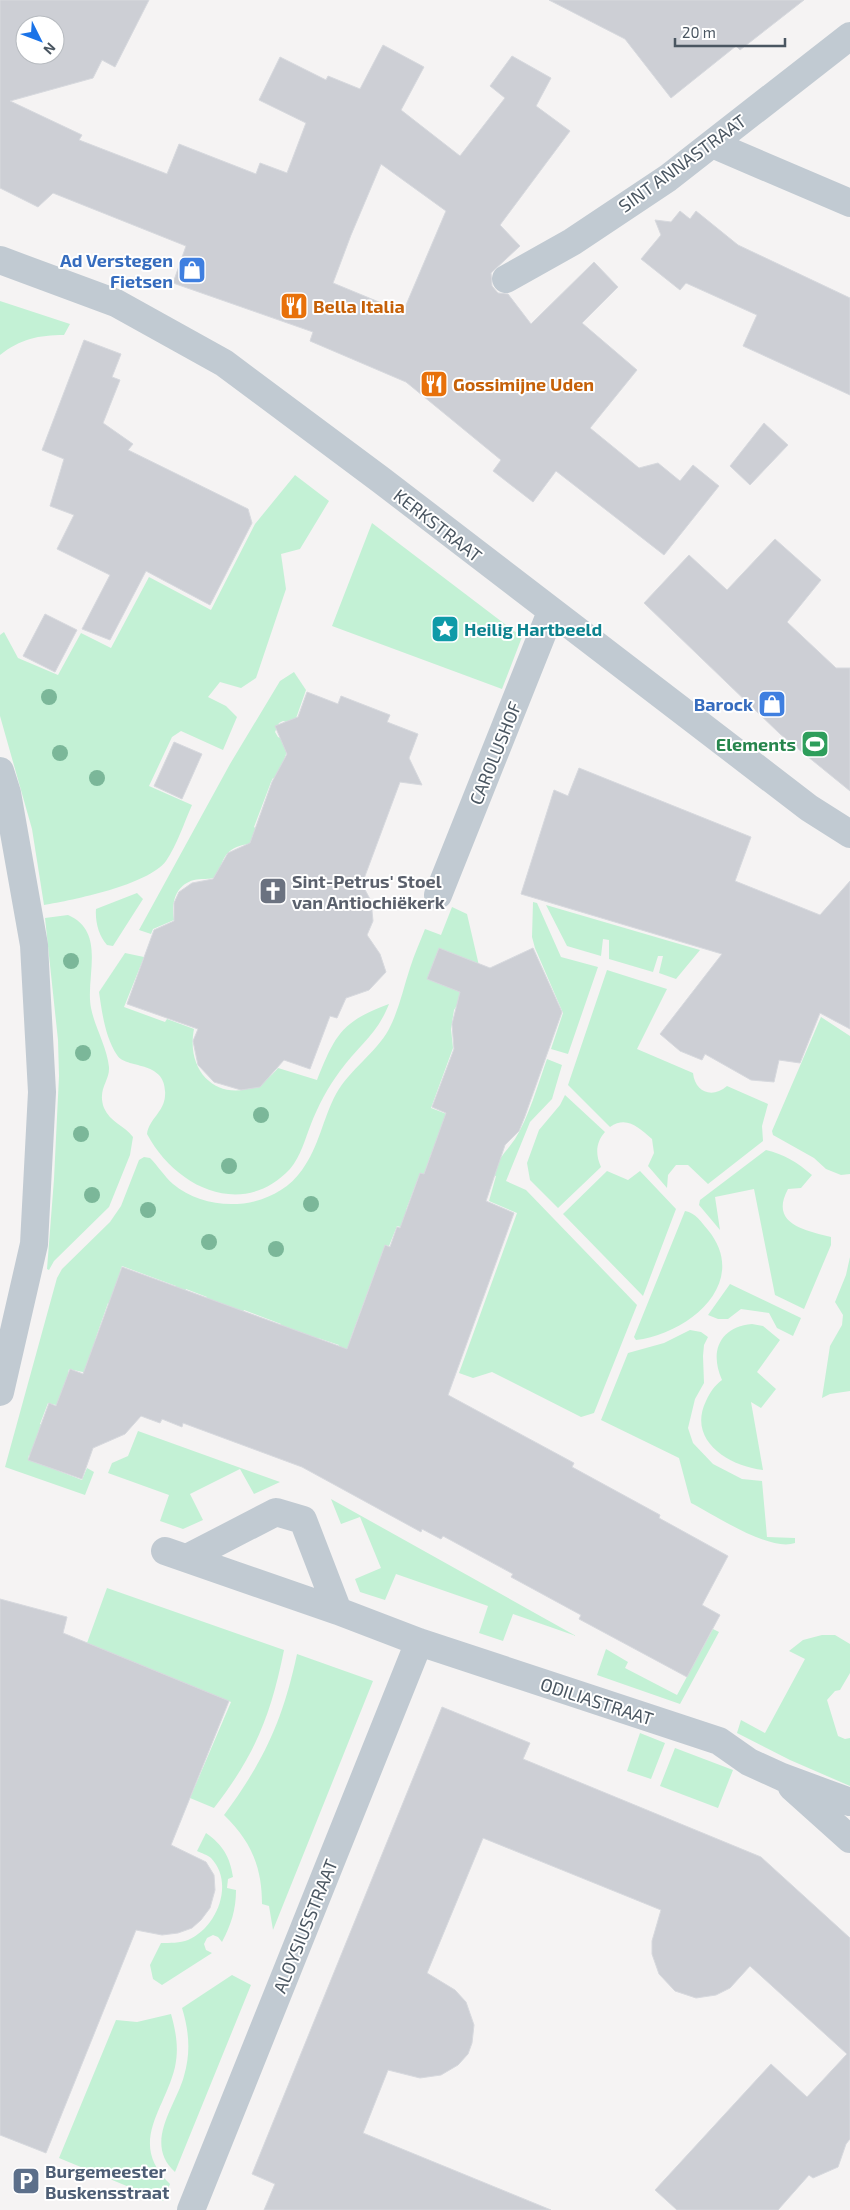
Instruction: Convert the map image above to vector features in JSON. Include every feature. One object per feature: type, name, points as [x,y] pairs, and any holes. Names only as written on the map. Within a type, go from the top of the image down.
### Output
[{"type":"street","name":"SINT ANNASTRAAT","points":[[506,279],[572,242],[668,178],[850,36]]},
{"type":"street","points":[[712,144],[850,203]]},
{"type":"street","name":"KERKSTRAAT","points":[[0,260],[116,303],[224,363],[809,808],[850,834]]},
{"type":"street","name":"CAROLUSHOF","points":[[438,895],[551,612]]},
{"type":"street","points":[[0,771],[7,793],[34,945],[42,1092],[34,1244],[0,1392]]},
{"type":"street","name":"ODILIASTRAAT","points":[[338,1611],[303,1520],[276,1512],[176,1555],[338,1611],[419,1642],[719,1741],[749,1762],[782,1777],[850,1802]]},
{"type":"street","name":"ALOYSIUSSTRAAT","points":[[191,2210],[419,1642]]},
{"type":"street","points":[[782,1777],[850,1840]]},
{"type":"green space","points":[[0,301],[70,324],[64,335],[30,339],[15,345],[0,355]]},
{"type":"green space","points":[[295,475],[329,501],[300,549],[281,554],[286,589],[256,678],[241,688],[220,682],[208,697],[226,706],[237,717],[223,750],[181,731],[172,737],[149,786],[192,805],[170,855],[157,870],[127,884],[91,895],[44,905],[32,829],[0,716],[0,635],[4,632],[18,658],[58,675],[81,633],[111,648],[149,577],[211,610],[255,524]]},
{"type":"green space","points":[[372,523],[522,637],[502,689],[332,626]]},
{"type":"green space","points":[[294,672],[306,690],[294,724],[283,721],[279,723],[275,732],[278,737],[290,743],[277,779],[273,778],[271,782],[254,827],[258,830],[253,844],[234,848],[229,852],[223,861],[220,874],[210,879],[194,880],[182,886],[174,902],[174,920],[153,929],[151,934],[139,930],[230,764],[280,681]]},
{"type":"green space","points":[[137,893],[143,899],[113,946],[107,945],[98,928],[96,909]]},
{"type":"green space","points":[[533,902],[537,903],[561,957],[598,967],[568,1054],[551,1049],[563,1013],[532,937]]},
{"type":"green space","points":[[546,905],[700,950],[676,979],[659,973],[663,956],[658,956],[653,972],[609,959],[609,940],[603,939],[601,956],[567,946]]},
{"type":"green space","points":[[452,907],[467,914],[480,970],[454,1010],[451,1029],[453,1048],[431,1108],[457,1118],[442,1158],[431,1154],[424,1174],[420,1173],[406,1210],[409,1213],[404,1228],[397,1226],[389,1246],[385,1245],[350,1340],[355,1350],[337,1353],[339,1345],[318,1338],[316,1342],[280,1328],[281,1324],[244,1310],[242,1314],[206,1301],[207,1297],[186,1289],[179,1307],[170,1304],[176,1286],[122,1266],[120,1271],[124,1272],[112,1304],[108,1303],[95,1340],[99,1342],[87,1373],[69,1369],[68,1373],[71,1374],[60,1406],[48,1403],[40,1424],[44,1425],[33,1456],[29,1455],[28,1459],[82,1480],[87,1468],[94,1472],[85,1495],[5,1467],[57,1278],[62,1269],[110,1222],[121,1206],[139,1160],[144,1157],[150,1158],[173,1184],[188,1194],[205,1201],[223,1204],[241,1204],[259,1200],[275,1193],[290,1183],[302,1170],[313,1152],[336,1094],[348,1077],[384,1038],[389,1029],[396,1014],[425,929],[441,935]]},
{"type":"green space","points":[[68,915],[80,923],[87,932],[91,944],[91,1008],[106,1052],[109,1067],[102,1096],[104,1108],[110,1117],[133,1137],[130,1155],[109,1207],[54,1261],[49,1270],[47,1269],[59,1076],[58,1040],[45,918]]},
{"type":"green space","points":[[125,953],[144,957],[124,1007],[165,1022],[167,1019],[194,1029],[193,1049],[197,1065],[206,1078],[218,1087],[232,1090],[248,1089],[263,1082],[278,1068],[317,1080],[329,1052],[342,1032],[360,1017],[389,1004],[379,1024],[347,1062],[327,1090],[294,1164],[271,1184],[251,1192],[231,1194],[211,1190],[192,1182],[174,1169],[159,1153],[147,1134],[164,1102],[164,1084],[160,1076],[154,1071],[122,1060],[117,1055],[107,1032],[103,1016],[99,992]]},
{"type":"green space","points":[[607,970],[667,989],[637,1049],[693,1073],[697,1085],[705,1092],[716,1092],[727,1086],[768,1104],[762,1126],[763,1141],[708,1184],[688,1165],[676,1165],[668,1175],[667,1188],[648,1166],[654,1153],[652,1139],[632,1124],[622,1122],[610,1127],[568,1085]]},
{"type":"green space","points":[[821,1017],[850,1036],[850,1174],[841,1175],[826,1169],[814,1158],[773,1135],[772,1131]]},
{"type":"green space","points":[[547,1059],[562,1065],[552,1099],[530,1122],[506,1181],[526,1190],[637,1305],[594,1413],[581,1417],[492,1372],[473,1378],[459,1373],[517,1213],[489,1201],[496,1176],[491,1175],[525,1121]]},
{"type":"green space","points":[[565,1095],[605,1132],[597,1148],[601,1167],[558,1208],[530,1180],[527,1163],[539,1130],[560,1105]]},
{"type":"green space","points":[[766,1150],[791,1160],[812,1175],[801,1188],[788,1189],[783,1201],[783,1210],[786,1218],[801,1228],[831,1237],[831,1245],[804,1309],[775,1295],[754,1189],[715,1197],[720,1230],[699,1205],[700,1200]]},
{"type":"green space","points":[[607,1171],[628,1180],[640,1171],[676,1209],[643,1296],[563,1214]]},
{"type":"green space","points":[[685,1211],[701,1221],[719,1250],[722,1269],[718,1287],[708,1303],[693,1317],[675,1328],[656,1336],[636,1340],[634,1337]]},
{"type":"green space","points":[[850,1257],[850,1391],[830,1394],[822,1398],[830,1346],[842,1325],[843,1315],[835,1302],[846,1275]]},
{"type":"green space","points":[[730,1284],[801,1318],[793,1336],[777,1328],[769,1313],[741,1309],[728,1319],[718,1319],[708,1315]]},
{"type":"green space","points":[[752,1324],[763,1326],[780,1340],[757,1372],[776,1389],[761,1408],[751,1402],[763,1470],[737,1463],[725,1457],[714,1449],[706,1439],[702,1428],[702,1415],[706,1401],[713,1389],[722,1380],[717,1359],[717,1350],[720,1342],[732,1330]]},
{"type":"green space","points":[[690,1330],[701,1332],[708,1337],[704,1345],[703,1356],[704,1383],[695,1399],[688,1428],[693,1443],[713,1464],[742,1479],[762,1481],[767,1537],[795,1538],[795,1543],[771,1542],[757,1537],[742,1531],[691,1503],[679,1458],[601,1420],[628,1353],[664,1343]]},
{"type":"green space","points":[[138,1431],[280,1482],[254,1494],[240,1469],[190,1494],[203,1520],[183,1529],[160,1521],[169,1495],[108,1473],[112,1463],[128,1456]]},
{"type":"green space","points":[[331,1499],[576,1636],[513,1614],[503,1641],[479,1633],[488,1606],[396,1574],[385,1600],[360,1592],[355,1579],[381,1568],[360,1517],[341,1524]]},
{"type":"green space","points":[[107,1588],[284,1650],[273,1695],[260,1734],[240,1770],[214,1808],[190,1798],[231,1702],[87,1643]]},
{"type":"green space","points":[[713,1629],[719,1632],[680,1704],[597,1675],[606,1649],[628,1662],[625,1668],[677,1695]]},
{"type":"green space","points":[[822,1635],[835,1635],[850,1644],[850,1673],[840,1690],[835,1691],[827,1700],[838,1736],[845,1739],[850,1738],[850,1786],[790,1760],[737,1733],[741,1720],[765,1733],[805,1659],[789,1651],[803,1640]]},
{"type":"green space","points":[[297,1654],[373,1681],[273,1930],[269,1906],[262,1904],[260,1878],[253,1855],[241,1835],[224,1815],[261,1758],[270,1739],[285,1699]]},
{"type":"green space","points":[[640,1733],[665,1743],[651,1779],[627,1771]]},
{"type":"green space","points":[[675,1748],[733,1770],[718,1808],[660,1786]]},
{"type":"green space","points":[[206,1833],[225,1852],[230,1863],[233,1877],[228,1879],[227,1888],[236,1890],[232,1917],[222,1942],[213,1935],[207,1938],[204,1944],[206,1950],[212,1953],[162,1985],[153,1979],[150,1965],[161,1943],[185,1941],[198,1934],[207,1926],[219,1904],[222,1880],[218,1868],[210,1857],[197,1851]]},
{"type":"green space","points":[[232,1975],[251,1985],[175,2172],[166,2161],[162,2149],[162,2137],[169,2112],[184,2076],[188,2058],[188,2033],[182,2008]]},
{"type":"green space","points":[[171,2014],[177,2053],[175,2067],[153,2126],[150,2140],[151,2154],[157,2169],[170,2184],[163,2201],[59,2158],[116,2020],[137,2022]]},
{"type":"building","points":[[0,0],[149,0],[115,67],[102,60],[93,78],[10,101],[82,135],[79,140],[167,174],[179,144],[256,174],[260,163],[287,173],[306,123],[259,100],[280,57],[326,80],[328,76],[360,89],[383,45],[424,67],[401,110],[460,156],[505,98],[490,86],[512,56],[551,78],[536,106],[570,131],[500,225],[520,246],[491,273],[492,286],[498,293],[508,294],[531,324],[594,262],[618,287],[582,323],[637,370],[590,428],[639,468],[658,463],[680,481],[693,465],[719,486],[664,555],[556,471],[533,502],[493,471],[501,460],[406,382],[310,341],[313,332],[173,283],[186,246],[53,193],[38,207],[0,188]],"holes":[[[381,164],[446,211],[403,312],[333,283]]]},
{"type":"building","points":[[549,0],[804,0],[740,50],[736,46],[671,98],[625,39]]},
{"type":"building","points":[[680,211],[690,219],[696,211],[738,245],[850,298],[850,395],[743,346],[757,315],[686,283],[680,290],[641,259],[661,235],[655,220],[671,222]]},
{"type":"building","points":[[84,340],[121,354],[112,377],[120,380],[103,423],[133,444],[128,450],[248,509],[252,523],[210,605],[146,571],[110,640],[82,629],[110,575],[57,549],[74,515],[50,506],[64,459],[42,450]]},
{"type":"building","points":[[764,423],[788,445],[750,485],[730,466]]},
{"type":"building","points":[[775,539],[821,580],[787,622],[836,668],[850,668],[850,791],[780,734],[644,603],[689,555],[727,590]]},
{"type":"building","points":[[45,614],[77,630],[55,672],[23,656]]},
{"type":"building","name":"Sint-Petrus' Stoel van Antiochiëkerk","points":[[307,692],[338,704],[341,696],[390,715],[387,722],[418,734],[409,758],[422,785],[400,782],[362,884],[371,901],[373,921],[367,935],[380,954],[386,972],[369,990],[346,998],[337,1018],[330,1016],[310,1069],[284,1060],[260,1087],[241,1090],[214,1082],[198,1065],[193,1041],[198,1029],[127,1004],[154,930],[174,921],[174,903],[179,892],[192,883],[213,879],[228,853],[250,843],[272,782],[287,754],[275,726],[298,717]]},
{"type":"building","points":[[174,742],[202,754],[182,799],[154,786]]},
{"type":"building","points":[[579,768],[751,837],[735,881],[820,915],[850,881],[850,1029],[820,1013],[800,1063],[779,1060],[774,1082],[751,1080],[705,1054],[702,1060],[680,1051],[660,1034],[722,954],[521,894],[554,790],[568,796]]},
{"type":"building","points":[[439,948],[490,968],[533,948],[562,1012],[519,1131],[505,1145],[486,1201],[514,1213],[448,1395],[574,1463],[572,1467],[660,1515],[659,1518],[728,1556],[702,1605],[720,1615],[687,1677],[579,1619],[581,1615],[511,1577],[513,1574],[443,1536],[441,1539],[422,1529],[421,1532],[302,1467],[183,1423],[182,1427],[162,1419],[160,1423],[141,1416],[125,1434],[93,1448],[82,1479],[28,1460],[49,1403],[56,1406],[70,1369],[83,1374],[122,1267],[347,1349],[385,1245],[390,1247],[397,1227],[400,1228],[420,1173],[424,1174],[446,1113],[432,1107],[454,1049],[452,1024],[460,992],[427,979]]},
{"type":"building","points":[[0,1599],[67,1617],[63,1633],[229,1701],[171,1845],[206,1862],[214,1875],[215,1890],[210,1908],[192,1928],[178,1933],[162,1935],[136,1930],[46,2153],[0,2135]]},
{"type":"building","points":[[442,1707],[530,1743],[523,1759],[761,1857],[850,1938],[850,2139],[846,2144],[838,2167],[813,2178],[809,2175],[778,2210],[677,2210],[655,2190],[771,2064],[807,2097],[847,2054],[750,1966],[730,1988],[716,1995],[696,1998],[675,1991],[659,1974],[652,1954],[652,1941],[661,1910],[483,1838],[427,1973],[455,1990],[466,2002],[474,2025],[472,2043],[468,2054],[458,2065],[441,2075],[420,2078],[388,2070],[363,2133],[551,2210],[264,2210],[275,2184],[252,2174]]},
{"type":"place","name":"Ad Verstegen Fietsen","points":[[192,270]]},
{"type":"place","name":"Bella Italia","points":[[294,306]]},
{"type":"place","name":"Gossimijne Uden","points":[[434,384]]},
{"type":"place","name":"Heilig Hartbeeld","points":[[445,629]]},
{"type":"place","name":"Barock","points":[[772,704]]},
{"type":"place","name":"Elements","points":[[815,744]]},
{"type":"place","name":"Sint-Petrus' Stoel van Antiochiëkerk","points":[[273,891]]},
{"type":"place","name":"Burgemeester Buskensstraat","points":[[26,2181]]}]
